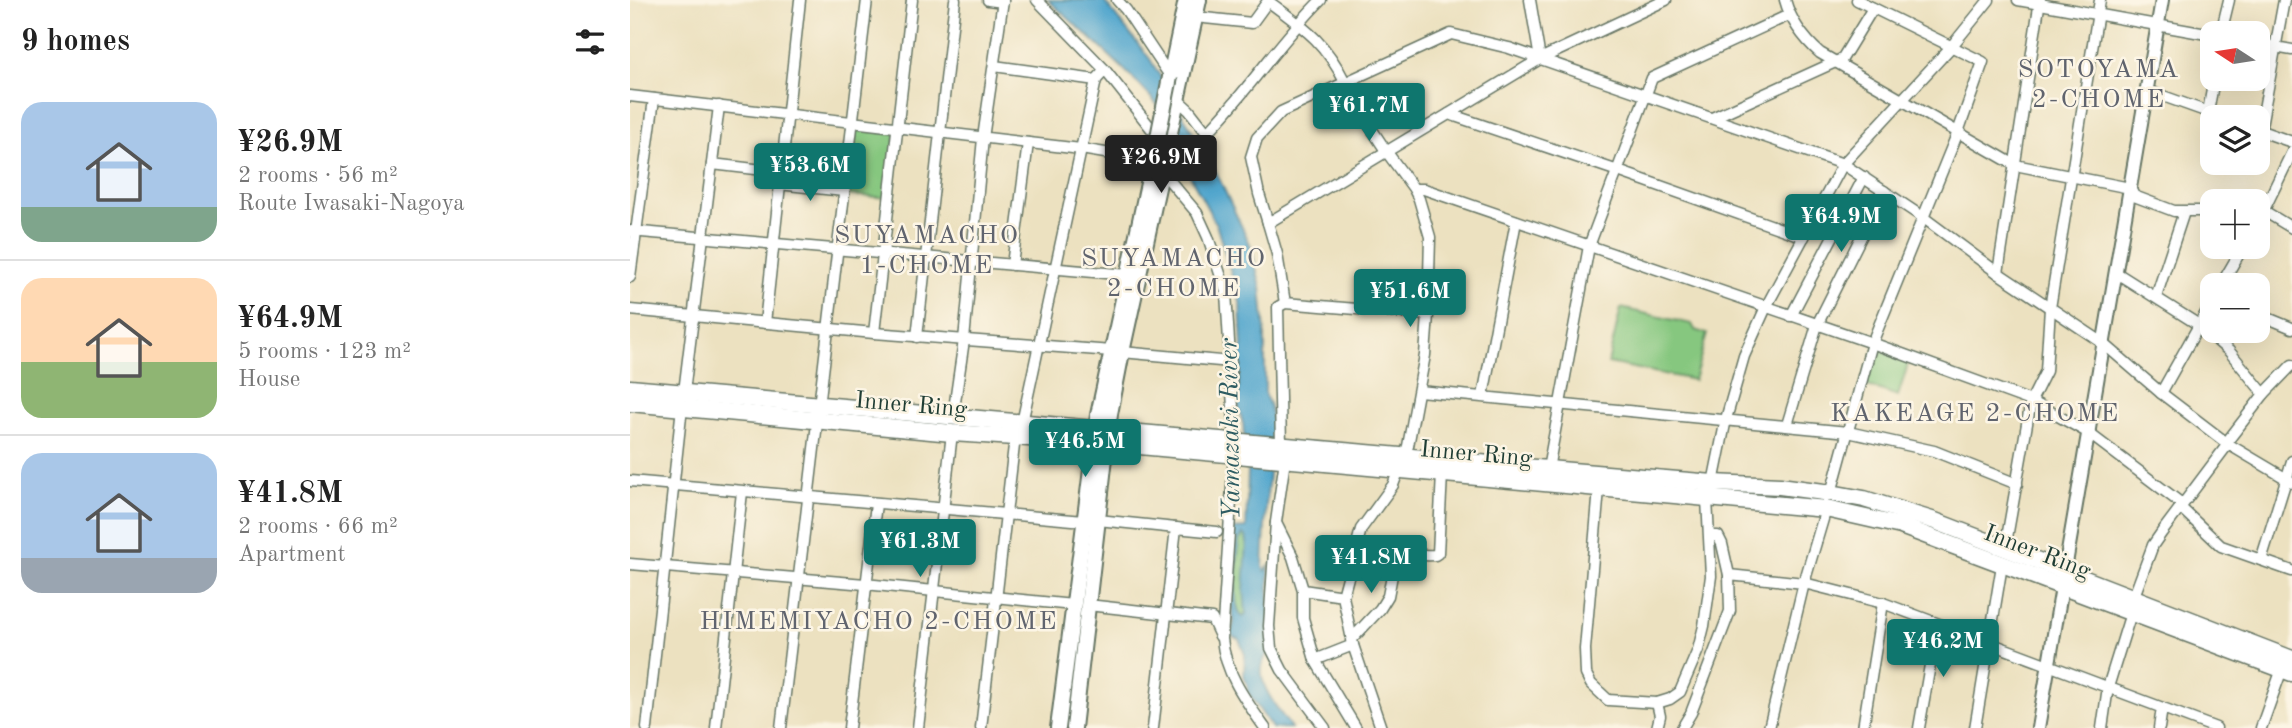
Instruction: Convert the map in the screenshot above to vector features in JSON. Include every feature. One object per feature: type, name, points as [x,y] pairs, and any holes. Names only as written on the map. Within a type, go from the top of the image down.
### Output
[{"type":"main road","points":[[1117,351],[1157,166],[1158,137],[1186,0]]},
{"type":"main road","points":[[1074,728],[1081,605],[1091,521],[1128,275],[1177,99],[1199,0]]},
{"type":"main road","name":"Inner Ring","points":[[630,388],[683,400],[818,413],[952,433],[1019,430],[1237,448],[1281,455],[1780,485],[1864,499],[1898,509],[2003,557]]},
{"type":"main road","name":"Inner Ring","points":[[630,402],[683,400]]},
{"type":"main road","name":"Inner Ring","points":[[818,413],[953,416],[1019,430]]},
{"type":"main road","name":"Inner Ring","points":[[1401,463],[1442,474],[1826,509],[1901,526],[2003,557],[2062,579],[2131,613],[2289,662]]},
{"type":"main road","name":"Inner Ring","points":[[2062,579],[2134,596],[2289,662]]},
{"type":"main road","points":[[1058,728],[1081,605]]},
{"type":"street","points":[[765,323],[800,0]]},
{"type":"street","points":[[781,728],[867,0]]},
{"type":"street","points":[[874,333],[912,0]]},
{"type":"street","points":[[917,337],[955,0]]},
{"type":"street","points":[[953,416],[964,340],[983,138],[1003,1],[988,0]]},
{"type":"street","points":[[1037,0],[1105,70],[1158,137]]},
{"type":"street","points":[[1117,0],[1170,76]]},
{"type":"street","points":[[1195,17],[1252,23],[1268,0],[1318,39],[1332,56],[1343,83],[1386,151],[1414,189],[1430,237],[1425,355],[1408,446],[1393,485],[1361,529],[1343,596],[1352,642],[1381,728]]},
{"type":"street","points":[[1177,99],[1207,133],[1231,108],[1298,23],[1321,0]]},
{"type":"street","points":[[1530,0],[1540,59]]},
{"type":"street","points":[[1268,223],[1540,59],[1666,0]]},
{"type":"street","points":[[1784,0],[1789,15],[1809,44],[1820,53],[2015,166],[2130,188]]},
{"type":"street","points":[[1830,493],[1872,343],[1958,132],[1983,62],[1857,0]]},
{"type":"street","points":[[1599,489],[1584,649],[1586,674],[1591,684],[1608,700],[1657,703],[1680,692],[1698,650],[1710,593],[1707,499],[1744,356],[1766,307],[1843,164],[1951,47],[1990,0]]},
{"type":"street","points":[[2018,0],[2200,34]]},
{"type":"street","points":[[1975,728],[2031,401],[2046,371],[2050,308],[2100,0]]},
{"type":"street","points":[[2038,728],[2162,0]]},
{"type":"street","points":[[2224,21],[2229,0]]},
{"type":"street","points":[[2264,105],[2284,0]]},
{"type":"street","points":[[1998,273],[2040,2]]},
{"type":"street","points":[[1712,118],[1837,63],[1873,8]]},
{"type":"street","points":[[1548,469],[1589,246],[1652,78],[1789,15]]},
{"type":"street","points":[[1284,303],[1277,254],[1251,156],[1257,138],[1281,111],[1451,34],[1509,48],[1843,164],[2103,343],[2161,393],[2227,444],[2289,481]]},
{"type":"street","points":[[2270,46],[2292,50]]},
{"type":"street","points":[[994,66],[1096,80]]},
{"type":"street","points":[[981,728],[1019,430],[1096,80],[1105,70]]},
{"type":"street","points":[[2146,90],[2200,110]]},
{"type":"street","points":[[630,96],[1081,149],[1157,166],[1197,213],[1226,292],[1237,448],[1222,639],[1224,655],[1241,692],[1265,728]]},
{"type":"street","points":[[630,277],[633,232],[654,99]]},
{"type":"street","points":[[647,728],[719,106]]},
{"type":"street","points":[[1449,114],[1804,237]]},
{"type":"street","points":[[2270,134],[2292,142]]},
{"type":"street","points":[[1012,265],[1028,143]]},
{"type":"street","points":[[2270,194],[2292,152]]},
{"type":"street","points":[[712,164],[781,172]]},
{"type":"street","points":[[1791,316],[1864,177]]},
{"type":"street","points":[[779,184],[844,191]]},
{"type":"street","points":[[2130,188],[2134,196],[2174,211],[2200,211]]},
{"type":"street","points":[[1414,189],[1424,189],[1872,343],[2031,401],[2087,432],[2181,506],[2221,546],[2292,571]]},
{"type":"street","points":[[1787,425],[1817,325],[1884,191]]},
{"type":"street","points":[[2156,297],[2184,212]]},
{"type":"street","points":[[2270,216],[2292,228]]},
{"type":"street","points":[[1483,396],[1517,221]]},
{"type":"street","points":[[633,232],[1128,275]]},
{"type":"street","points":[[2115,272],[2199,325],[2230,351],[2264,394]]},
{"type":"street","points":[[1325,728],[1282,670],[1271,648],[1269,626],[1281,455],[1278,307],[1284,303],[1427,315]]},
{"type":"street","points":[[630,310],[917,337],[1231,362]]},
{"type":"street","points":[[2270,319],[2292,328]]},
{"type":"street","points":[[2161,393],[2199,325]]},
{"type":"street","points":[[2134,596],[2154,545],[2264,394],[2292,365]]},
{"type":"street","points":[[1419,391],[1849,432],[1934,452],[2017,484]]},
{"type":"street","points":[[918,728],[952,433]]},
{"type":"street","points":[[2261,560],[2289,481],[2292,461]]},
{"type":"street","points":[[1355,552],[1427,555],[1438,553],[1442,474]]},
{"type":"street","points":[[630,481],[1217,532]]},
{"type":"street","points":[[716,728],[742,492]]},
{"type":"street","points":[[849,728],[876,504]]},
{"type":"street","points":[[1769,728],[1804,583],[1826,509]]},
{"type":"street","points":[[1276,523],[1293,557],[1303,590],[1303,618],[1315,660],[1356,728]]},
{"type":"street","points":[[1153,728],[1176,528]]},
{"type":"street","points":[[1682,728],[1691,713],[1730,611],[1728,575],[1722,544],[1718,536],[1710,536]]},
{"type":"street","points":[[1315,660],[1352,642],[1380,610],[1388,596],[1396,554]]},
{"type":"street","points":[[630,564],[934,590],[1212,619],[1222,639]]},
{"type":"street","points":[[1728,575],[1804,583],[1883,603],[2216,728]]},
{"type":"street","points":[[1303,590],[1343,596]]},
{"type":"street","points":[[1863,728],[1883,603]]},
{"type":"street","points":[[2102,728],[2108,687],[2131,613]]},
{"type":"street","points":[[1919,728],[1937,625]]},
{"type":"street","points":[[2260,728],[2289,662]]},
{"type":"street","points":[[1657,703],[1660,716],[1657,728]]},
{"type":"street","points":[[2159,728],[2162,708]]},
{"type":"green space","points":[[857,125],[896,130],[889,198],[849,195]]},
{"type":"green space","points":[[1621,308],[1692,324],[1695,330],[1707,334],[1694,380],[1608,363]]},
{"type":"green space","points":[[1875,348],[1909,361],[1898,396],[1865,385]]},
{"type":"green space","points":[[1243,534],[1247,542],[1246,615],[1242,617],[1239,615],[1236,594],[1239,541]]},
{"type":"water","points":[[1048,0],[1103,0],[1150,59],[1214,168],[1250,244],[1261,287],[1265,332],[1265,395],[1270,406],[1273,431],[1263,567],[1265,571],[1269,566],[1270,651],[1262,670],[1263,680],[1272,701],[1291,728],[1272,728],[1247,691],[1244,676],[1245,655],[1239,639],[1231,633],[1234,622],[1231,605],[1233,529],[1246,528],[1248,472],[1243,424],[1237,402],[1242,349],[1240,302],[1216,224],[1180,157],[1185,155],[1179,137],[1167,117],[1105,51]],"holes":[[[1243,534],[1246,536],[1246,615],[1242,617],[1237,603],[1236,570],[1239,541]]]},
{"type":"district","name":"SOTOYAMA 2-CHOME","points":[[2099,85]]},
{"type":"district","name":"SUYAMACHO 1-CHOME","points":[[927,251]]},
{"type":"district","name":"SUYAMACHO 2-CHOME","points":[[1174,274]]},
{"type":"district","name":"KAKEAGE 2-CHOME","points":[[1975,414]]},
{"type":"district","name":"HIMEMIYACHO 2-CHOME","points":[[879,622]]},
{"type":"water label","name":"Yamazaki River","points":[[1231,429]]}]
